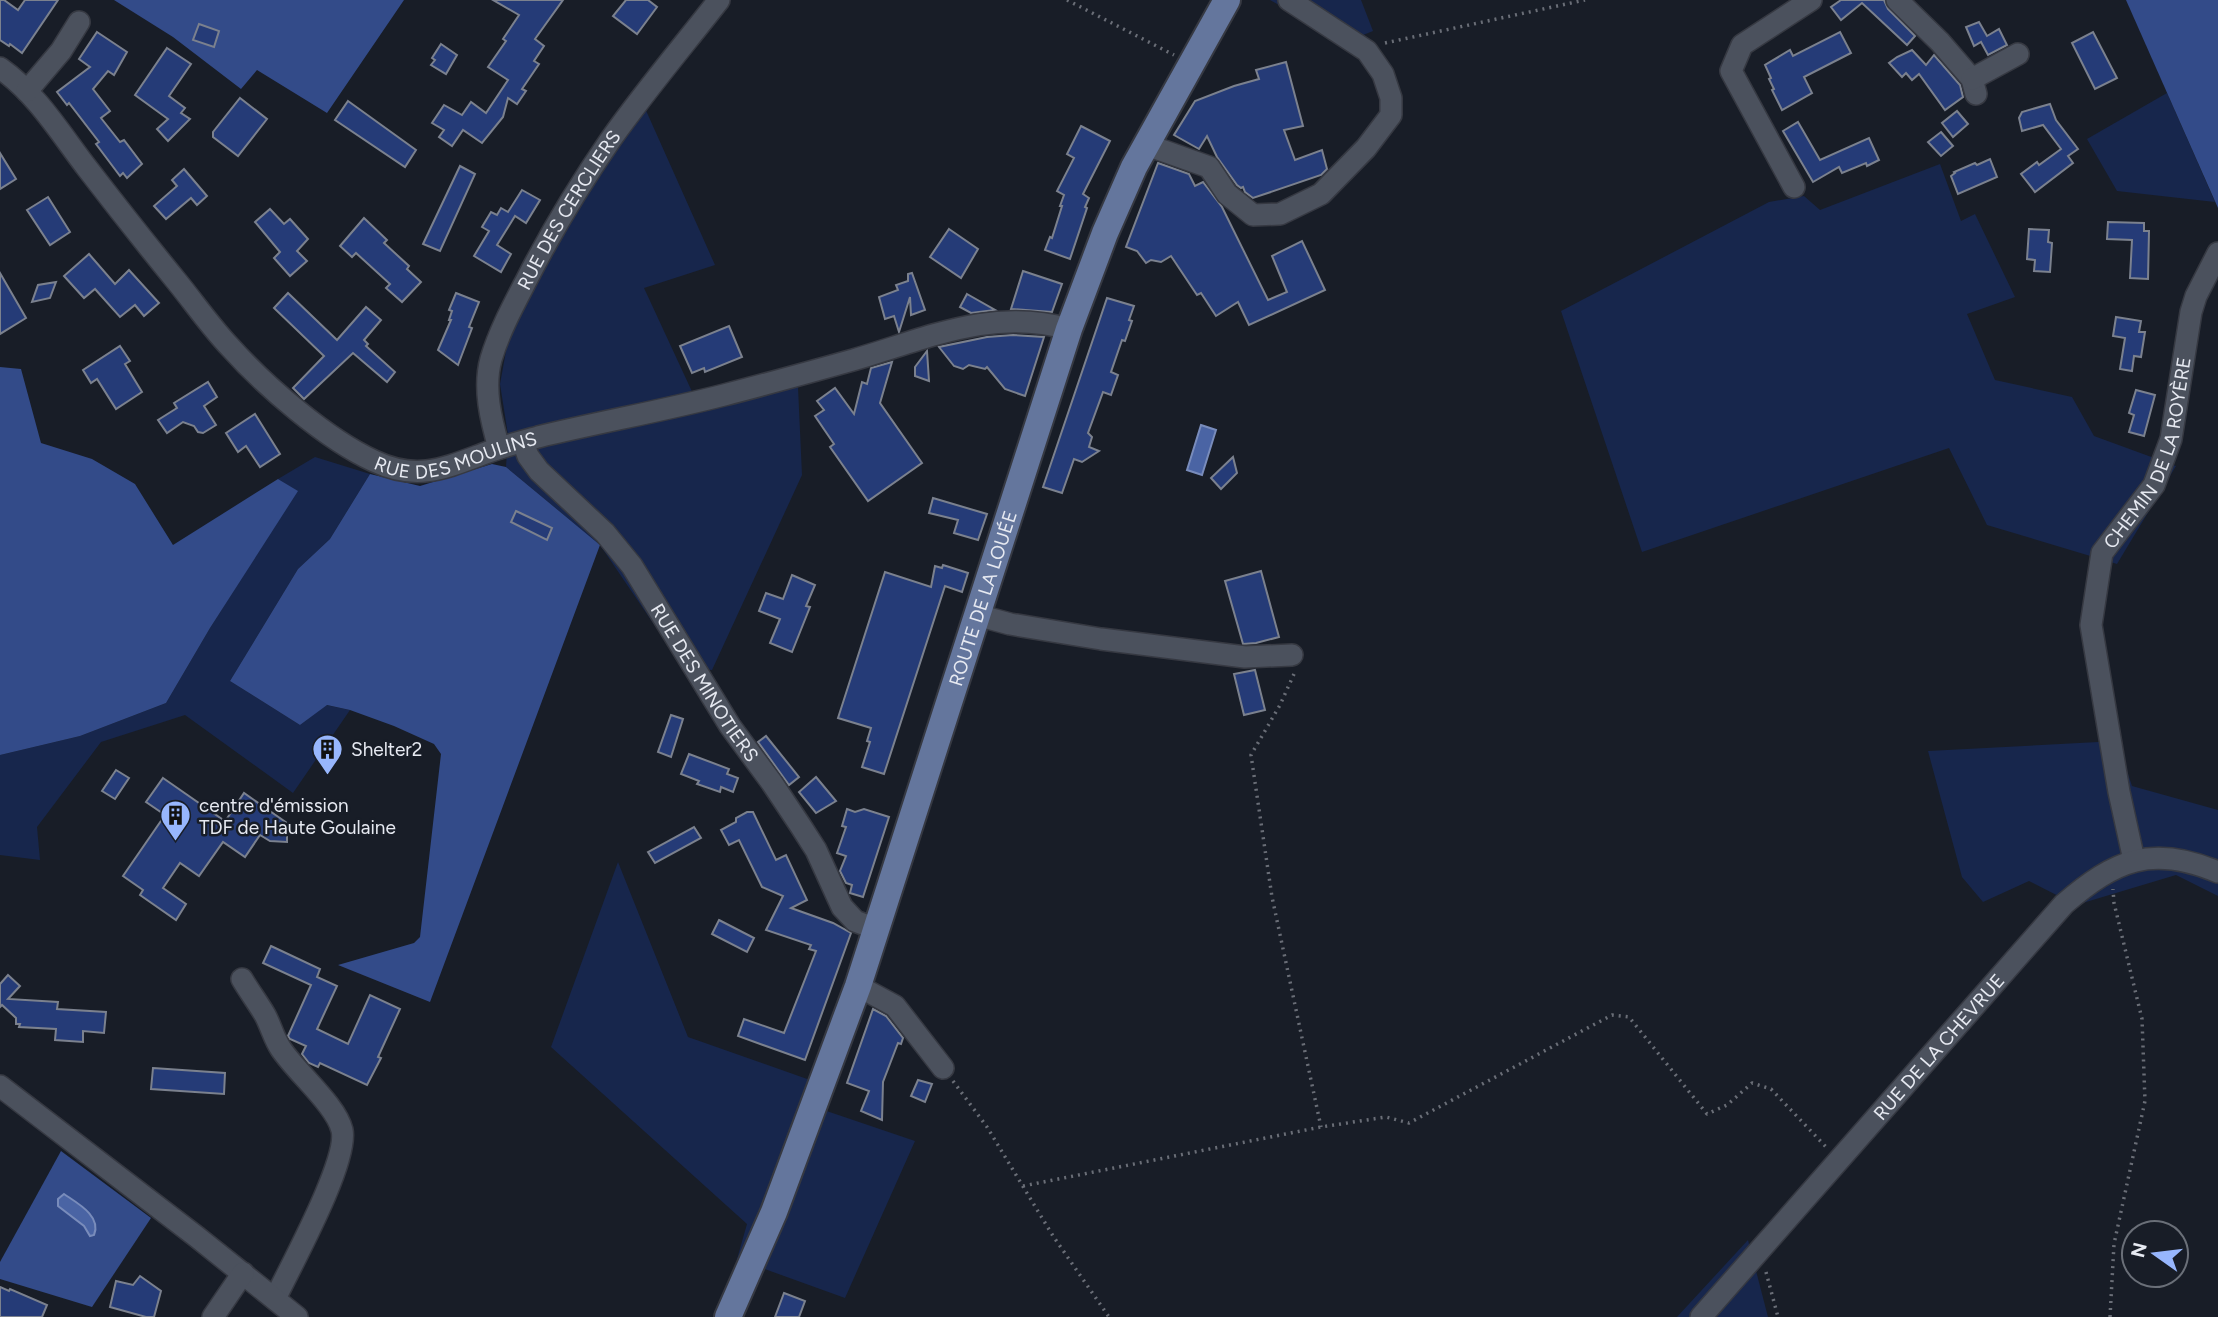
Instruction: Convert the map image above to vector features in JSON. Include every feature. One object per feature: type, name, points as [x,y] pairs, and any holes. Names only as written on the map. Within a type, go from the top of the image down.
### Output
[{"type":"main road","name":"ROUTE DE LA LOUÉE","points":[[728,1317],[774,1212],[858,986],[1069,329],[1105,233],[1134,167],[1227,0]]},
{"type":"main road","name":"ROUTE DE LA LOUÉE","points":[[742,1317],[774,1212]]},
{"type":"street","name":"RUE DES CERCLIERS","points":[[499,448],[490,408],[488,382],[491,360],[518,297],[581,184],[612,138],[719,0]]},
{"type":"street","points":[[1146,145],[1209,167],[1227,194],[1253,215],[1280,214],[1321,194],[1366,148],[1391,115],[1391,98],[1383,74],[1367,51],[1289,0]]},
{"type":"street","points":[[1794,187],[1731,71],[1742,44],[1811,0]]},
{"type":"street","points":[[1897,0],[1940,42],[1974,87],[2018,54]]},
{"type":"street","points":[[27,91],[61,51],[79,22]]},
{"type":"street","name":"RUE DES MOULINS","points":[[0,68],[27,91],[230,347],[317,425],[348,447],[394,469],[419,472],[441,469],[499,448],[724,395],[854,360],[958,327],[1003,321],[1032,321],[1069,329]]},
{"type":"street","name":"CHEMIN DE LA ROYÈRE","points":[[2134,860],[2119,792],[2091,625],[2102,553],[2154,485],[2171,439],[2191,312],[2196,296],[2218,253]]},
{"type":"street","name":"RUE DES MINOTIERS","points":[[523,442],[528,456],[539,471],[605,533],[632,566],[730,726],[816,850],[842,907],[855,921],[876,929]]},
{"type":"street","points":[[977,615],[1010,624],[1101,639],[1245,657],[1292,655]]},
{"type":"street","name":"RUE DE LA CHEVRUE","points":[[1701,1317],[2064,904],[2089,883],[2134,860],[2162,858],[2200,864],[2218,872]]},
{"type":"street","points":[[242,979],[265,1015],[279,1047],[334,1112],[342,1131],[342,1148],[334,1172],[275,1299]]},
{"type":"street","points":[[858,986],[895,1006],[943,1068]]},
{"type":"street","points":[[0,1086],[297,1317]]},
{"type":"street","points":[[213,1317],[243,1273]]},
{"type":"path","points":[[1067,0],[1191,64]]},
{"type":"path","points":[[1367,51],[1388,41],[1585,0]]},
{"type":"path","points":[[1292,655],[1295,671],[1280,705],[1251,755],[1272,897],[1321,1127]]},
{"type":"path","points":[[2110,1317],[2114,1244],[2146,1101],[2142,1019],[2114,903],[2112,870]]},
{"type":"path","points":[[1023,1186],[1321,1127],[1386,1117],[1409,1124],[1612,1015],[1629,1017],[1707,1114],[1727,1105],[1752,1083],[1771,1089],[1838,1160]]},
{"type":"path","points":[[943,1068],[987,1127],[1053,1236],[1109,1317]]},
{"type":"path","points":[[1760,1250],[1778,1317]]},
{"type":"shaded area","points":[[114,0],[404,0],[327,113],[257,70],[241,89],[173,37]]},
{"type":"shaded area","points":[[1270,0],[1361,0],[1373,31],[1346,42]]},
{"type":"shaded area","points":[[2126,0],[2218,0],[2218,208]]},
{"type":"shaded area","points":[[2167,93],[2215,202],[2117,191],[2087,139]]},
{"type":"shaded area","points":[[644,106],[715,265],[644,288],[701,411],[798,387],[802,475],[712,670],[683,667],[600,545],[506,467],[508,435],[500,384],[510,329],[552,242]]},
{"type":"shaded area","points":[[1940,164],[1961,221],[1975,214],[2015,297],[1967,314],[1995,380],[2072,397],[2094,436],[2176,466],[2117,564],[1987,525],[1949,448],[1642,552],[1561,311],[1769,202],[1804,196],[1820,210]]},
{"type":"shaded area","points":[[0,367],[21,369],[41,443],[92,459],[135,484],[173,545],[278,479],[298,491],[210,628],[166,703],[80,736],[0,755]]},
{"type":"shaded area","points":[[1201,425],[1216,430],[1202,475],[1187,470]]},
{"type":"shaded area","points":[[315,457],[370,474],[330,539],[298,569],[230,681],[300,725],[326,705],[350,710],[293,793],[185,715],[101,742],[37,827],[40,860],[0,855],[0,755],[80,736],[166,703],[297,491],[278,479]]},
{"type":"shaded area","points":[[492,464],[506,467],[600,545],[430,1002],[338,965],[414,943],[420,937],[441,754],[434,744],[394,726],[350,710],[327,705],[300,725],[230,681],[298,569],[330,539],[370,474],[420,486]]},
{"type":"shaded area","points":[[2117,741],[2132,786],[2218,810],[2218,896],[2176,875],[2076,905],[2029,881],[1983,902],[1962,877],[1928,751]]},
{"type":"shaded area","points":[[618,862],[688,1037],[810,1080],[803,1103],[915,1141],[845,1298],[737,1259],[747,1224],[551,1047]]},
{"type":"shaded area","points":[[61,1151],[151,1218],[92,1307],[0,1279],[0,1262]]},
{"type":"shaded area","points":[[64,1194],[91,1216],[96,1228],[94,1235],[90,1236],[84,1226],[58,1206],[58,1199]]},
{"type":"shaded area","points":[[1748,1240],[1768,1317],[1677,1317]]},
{"type":"building","points":[[0,0],[18,10],[25,0],[58,0],[22,53],[0,40]]},
{"type":"building","points":[[493,0],[563,0],[535,39],[544,46],[534,61],[539,64],[522,89],[526,91],[517,104],[508,98],[503,117],[482,143],[463,130],[452,146],[439,137],[444,130],[432,123],[444,105],[462,115],[471,102],[486,113],[508,80],[488,67],[506,41],[503,39],[519,15]]},
{"type":"building","points":[[626,0],[648,0],[657,7],[637,34],[613,16]]},
{"type":"building","points":[[1841,0],[1884,0],[1888,9],[1915,36],[1907,45],[1862,3],[1841,20],[1831,7]]},
{"type":"building","points":[[1979,22],[1987,36],[1999,29],[2007,45],[1988,55],[1981,42],[1974,46],[1966,27]]},
{"type":"building","points":[[199,24],[219,31],[214,47],[193,40]]},
{"type":"building","points":[[97,32],[127,52],[114,75],[108,71],[93,89],[110,111],[101,118],[120,142],[124,140],[142,164],[127,178],[123,173],[120,176],[96,144],[99,142],[69,103],[67,105],[57,92],[90,67],[79,59]]},
{"type":"building","points":[[1840,32],[1851,53],[1804,77],[1812,93],[1782,110],[1772,90],[1771,78],[1765,65],[1790,50],[1793,56]]},
{"type":"building","points":[[2093,32],[2117,78],[2095,89],[2072,43]]},
{"type":"building","points":[[441,44],[457,55],[446,74],[431,65],[435,60],[432,58]]},
{"type":"building","points":[[167,48],[191,64],[169,96],[185,108],[181,113],[190,119],[168,141],[157,129],[168,119],[135,95]]},
{"type":"building","points":[[1912,50],[1926,65],[1934,55],[1960,85],[1963,97],[1945,110],[1919,74],[1912,80],[1906,73],[1902,77],[1889,63]]},
{"type":"building","points":[[1286,62],[1303,126],[1284,130],[1295,160],[1322,150],[1327,169],[1321,175],[1253,198],[1243,187],[1237,185],[1217,157],[1207,136],[1199,149],[1174,135],[1195,101],[1259,79],[1256,70]]},
{"type":"building","points":[[240,98],[267,119],[238,156],[213,137],[213,132]]},
{"type":"building","points":[[348,101],[416,150],[405,167],[335,120]]},
{"type":"building","points":[[2050,104],[2056,120],[2078,149],[2068,156],[2073,163],[2035,192],[2021,174],[2061,149],[2043,125],[2022,131],[2019,118],[2022,112]]},
{"type":"building","points":[[1957,111],[1968,124],[1953,137],[1942,123]]},
{"type":"building","points":[[1798,122],[1820,160],[1869,138],[1879,160],[1842,173],[1839,167],[1813,182],[1783,131]]},
{"type":"building","points":[[1081,126],[1110,141],[1083,194],[1089,198],[1085,207],[1087,208],[1070,259],[1045,250],[1050,237],[1052,238],[1062,206],[1064,195],[1057,191],[1074,158],[1067,154]]},
{"type":"building","points":[[1941,132],[1953,146],[1941,156],[1928,142]]},
{"type":"building","points":[[0,153],[16,179],[0,189]]},
{"type":"building","points":[[1990,159],[1997,177],[1958,194],[1951,176],[1954,172]]},
{"type":"building","points":[[1158,163],[1189,174],[1195,186],[1203,182],[1222,207],[1268,300],[1287,292],[1272,256],[1302,241],[1325,290],[1249,325],[1238,302],[1216,316],[1201,293],[1197,295],[1171,256],[1161,262],[1151,260],[1146,263],[1137,251],[1126,247]]},
{"type":"building","points":[[460,166],[475,174],[440,251],[423,244]]},
{"type":"building","points":[[184,169],[207,196],[197,205],[191,198],[166,219],[154,206],[177,186],[172,180]]},
{"type":"building","points":[[522,190],[540,200],[526,223],[515,216],[497,245],[511,254],[501,272],[474,256],[489,231],[482,227],[491,212],[497,215],[501,208],[508,212]]},
{"type":"building","points":[[48,197],[70,232],[50,245],[27,210]]},
{"type":"building","points":[[270,209],[284,224],[290,219],[308,239],[297,251],[307,261],[290,276],[274,258],[280,252],[255,222]]},
{"type":"building","points":[[364,218],[387,240],[384,243],[409,266],[407,269],[421,282],[402,302],[386,288],[390,284],[356,253],[352,257],[340,246]]},
{"type":"building","points":[[2108,222],[2144,223],[2144,231],[2149,231],[2148,279],[2130,278],[2132,240],[2107,239]]},
{"type":"building","points":[[949,229],[978,249],[961,278],[930,257]]},
{"type":"building","points":[[2029,229],[2049,230],[2048,242],[2052,243],[2050,272],[2034,271],[2035,260],[2027,259]]},
{"type":"building","points":[[89,254],[115,284],[129,270],[159,303],[144,316],[135,305],[120,317],[95,289],[84,298],[64,276]]},
{"type":"building","points":[[1023,271],[1062,284],[1052,312],[1011,309]]},
{"type":"building","points":[[0,273],[26,318],[0,334]]},
{"type":"building","points":[[912,273],[925,310],[911,315],[910,297],[899,332],[894,316],[885,319],[879,297],[898,290],[896,285],[908,281],[908,274]]},
{"type":"building","points":[[56,282],[50,298],[32,302],[38,285]]},
{"type":"building","points":[[288,293],[337,340],[366,307],[381,320],[364,340],[368,344],[366,346],[395,372],[387,382],[353,353],[304,399],[293,388],[324,356],[274,308]]},
{"type":"building","points":[[456,293],[479,302],[458,365],[438,350],[451,320],[452,311],[449,310]]},
{"type":"building","points":[[967,294],[995,310],[971,313],[960,307]]},
{"type":"building","points":[[1107,298],[1134,306],[1129,320],[1132,321],[1111,372],[1118,375],[1111,395],[1103,392],[1088,433],[1092,437],[1089,447],[1099,451],[1082,462],[1074,459],[1062,493],[1043,487]]},
{"type":"building","points":[[2116,317],[2141,321],[2139,332],[2145,332],[2141,357],[2134,356],[2132,371],[2120,369],[2125,338],[2113,336]]},
{"type":"building","points":[[729,326],[742,357],[705,372],[704,368],[692,373],[680,346]]},
{"type":"building","points":[[987,337],[1044,337],[1025,396],[1005,389],[987,367],[985,369],[969,365],[963,369],[954,366],[939,347]]},
{"type":"building","points":[[120,346],[130,361],[125,364],[142,392],[116,409],[97,379],[91,383],[83,370]]},
{"type":"building","points":[[927,351],[929,381],[915,376],[915,367]]},
{"type":"building","points":[[892,362],[880,403],[922,463],[868,501],[830,447],[834,444],[815,416],[824,410],[817,401],[835,388],[854,414],[862,382],[867,384],[871,368]]},
{"type":"building","points":[[208,382],[217,397],[204,406],[216,425],[203,433],[183,422],[167,433],[158,420],[177,408],[174,403]]},
{"type":"building","points":[[2136,390],[2155,395],[2144,436],[2129,432],[2134,415],[2129,413]]},
{"type":"building","points":[[255,414],[280,454],[260,467],[246,446],[238,452],[226,433]]},
{"type":"building","points":[[1233,457],[1237,473],[1221,489],[1211,478]]},
{"type":"building","points":[[933,498],[987,514],[978,540],[954,533],[958,520],[929,513]]},
{"type":"building","points":[[516,511],[552,528],[547,540],[511,522]]},
{"type":"building","points":[[943,565],[968,573],[962,592],[945,586],[884,774],[862,767],[870,742],[867,741],[871,728],[838,718],[885,572],[931,587],[935,566],[942,568]]},
{"type":"building","points":[[1261,571],[1279,637],[1243,644],[1225,581]]},
{"type":"building","points":[[792,575],[815,585],[806,606],[810,607],[792,652],[770,643],[780,619],[759,611],[766,593],[783,599]]},
{"type":"building","points":[[1255,670],[1265,710],[1244,715],[1234,674]]},
{"type":"building","points":[[671,715],[683,719],[671,757],[658,752]]},
{"type":"building","points":[[766,736],[799,777],[789,785],[758,742]]},
{"type":"building","points":[[689,754],[729,769],[727,774],[738,778],[733,792],[721,787],[720,792],[697,784],[699,781],[681,774]]},
{"type":"building","points":[[116,770],[129,778],[115,799],[102,791]]},
{"type":"building","points":[[816,777],[836,801],[816,813],[799,792]]},
{"type":"building","name":"centre d'émission TDF de Haute Goulaine","points":[[163,778],[222,819],[226,820],[244,793],[287,823],[287,842],[270,841],[260,835],[245,857],[223,842],[199,876],[180,863],[163,888],[186,904],[176,920],[140,895],[143,890],[123,876],[165,815],[146,802]]},
{"type":"building","points":[[847,809],[855,812],[864,809],[889,817],[863,897],[850,893],[852,885],[846,883],[840,871],[846,856],[837,853],[846,827],[842,826]]},
{"type":"building","points":[[747,812],[753,812],[776,860],[786,855],[807,900],[791,908],[833,923],[851,933],[805,1060],[738,1036],[744,1019],[784,1033],[816,951],[809,949],[811,945],[766,930],[783,896],[762,887],[739,840],[729,845],[721,830]]},
{"type":"building","points":[[694,827],[701,838],[655,863],[648,852]]},
{"type":"building","points":[[719,920],[754,938],[747,952],[712,934]]},
{"type":"building","points":[[271,946],[320,969],[317,977],[337,986],[317,1029],[348,1044],[370,995],[400,1009],[367,1085],[320,1063],[318,1067],[309,1063],[302,1054],[306,1046],[290,1039],[288,1036],[311,985],[263,963]]},
{"type":"building","points":[[8,975],[20,986],[8,999],[58,1002],[57,1009],[106,1012],[104,1033],[83,1031],[83,1042],[55,1040],[56,1029],[19,1027],[16,1018],[2,1005],[0,1007],[0,984]]},
{"type":"building","points":[[873,1009],[886,1016],[903,1038],[901,1044],[898,1043],[883,1082],[882,1120],[861,1111],[869,1091],[847,1083]]},
{"type":"building","points":[[153,1068],[225,1073],[224,1094],[151,1089]]},
{"type":"building","points":[[918,1080],[932,1084],[925,1102],[911,1096]]},
{"type":"building","points":[[140,1276],[161,1291],[154,1317],[110,1307],[116,1281],[133,1285]]},
{"type":"building","points":[[0,1287],[47,1305],[42,1317],[0,1317]]},
{"type":"building","points":[[784,1293],[805,1301],[799,1317],[775,1317]]},
{"type":"place","name":"Shelter2","points":[[328,776]]},
{"type":"place","name":"centre d'émission TDF de Haute Goulaine","points":[[176,843]]}]
